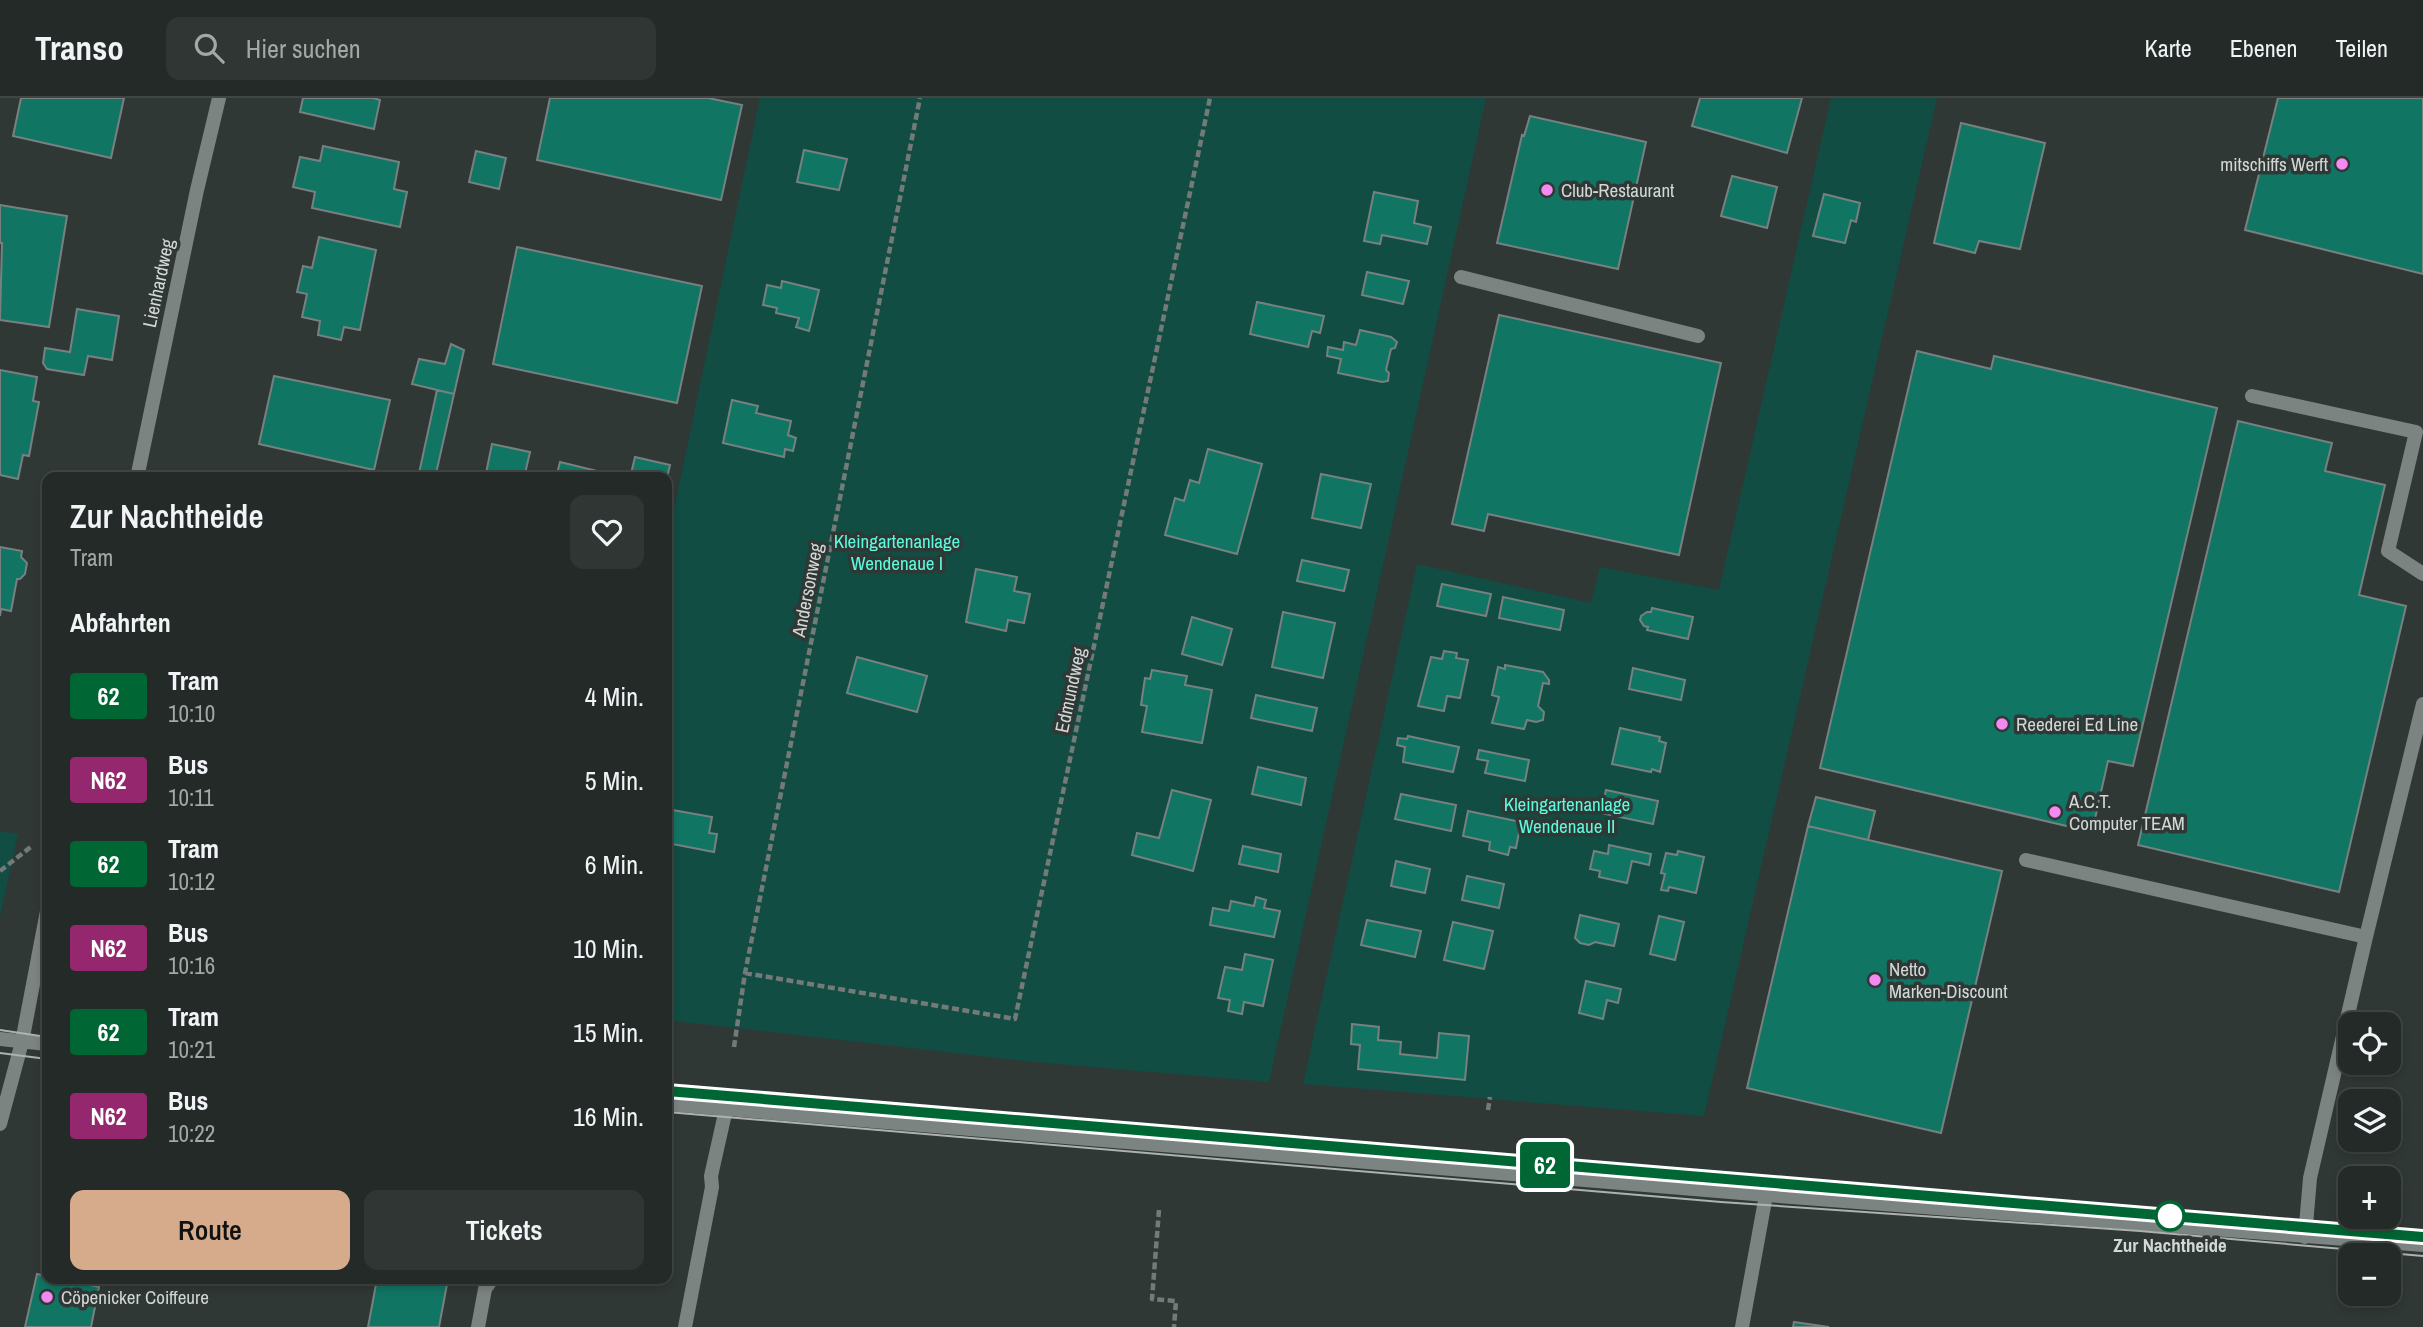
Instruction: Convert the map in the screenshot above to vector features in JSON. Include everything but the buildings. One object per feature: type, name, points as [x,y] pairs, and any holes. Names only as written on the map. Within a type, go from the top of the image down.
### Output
[{"type":"street","name":"Lienhardweg","points":[[138,472],[219,98]]},
{"type":"street","points":[[1461,277],[1698,336]]},
{"type":"street","points":[[2252,396],[2416,432],[2388,551],[2423,574]]},
{"type":"street","points":[[2305,1237],[2310,1178],[2423,704]]},
{"type":"street","points":[[2026,860],[2366,937]]},
{"type":"street","points":[[0,1124],[22,1042],[42,937]]},
{"type":"street","points":[[0,1039],[42,1044]]},
{"type":"street","points":[[672,1105],[1766,1195],[2423,1245]]},
{"type":"street","points":[[685,1327],[712,1187],[711,1176],[726,1110]]},
{"type":"street","points":[[1742,1327],[1766,1195]]},
{"type":"street","points":[[478,1327],[485,1289],[488,1284]]},
{"type":"path","name":"Andersonweg","points":[[734,1047],[745,973],[920,98]]},
{"type":"path","name":"Edmundweg","points":[[745,973],[1015,1019],[1209,98]]},
{"type":"path","points":[[0,871],[32,846]]},
{"type":"path","points":[[1488,1110],[1490,1097]]},
{"type":"path","points":[[1159,1210],[1152,1299],[1176,1301],[1174,1327]]},
{"type":"green space","name":"Kleingartenanlage Wendenaue I","points":[[760,98],[1486,98],[1269,1082],[1024,1061],[672,1021],[672,519]]},
{"type":"green space","name":"Kleingartenanlage Wendenaue II","points":[[1831,98],[1937,98],[1704,1116],[1303,1084],[1417,564],[1591,603],[1600,567],[1719,590]]},
{"type":"green space","points":[[0,831],[18,834],[0,916]]},
{"type":"tram line","points":[[0,1030],[42,1036]]},
{"type":"tram line","points":[[0,1053],[42,1058]]},
{"type":"tram line","points":[[672,1091],[2423,1237]]},
{"type":"tram line","name":"62","points":[[672,1091],[2423,1237]]},
{"type":"tram line","points":[[672,1112],[1721,1202],[2140,1231],[2423,1256]]},
{"type":"place","name":"mitschiffs Werft","points":[[2342,164]]},
{"type":"place","name":"Club-Restaurant","points":[[1547,190]]},
{"type":"place","name":"Reederei Ed Line","points":[[2002,724]]},
{"type":"place","name":"A.C.T. Computer TEAM","points":[[2055,812]]},
{"type":"place","name":"Netto Marken-Discount","points":[[1875,980]]},
{"type":"place","name":"Zur Nachtheide","points":[[2170,1216]]},
{"type":"place","name":"Cöpenicker Coiffeure","points":[[47,1297]]}]
